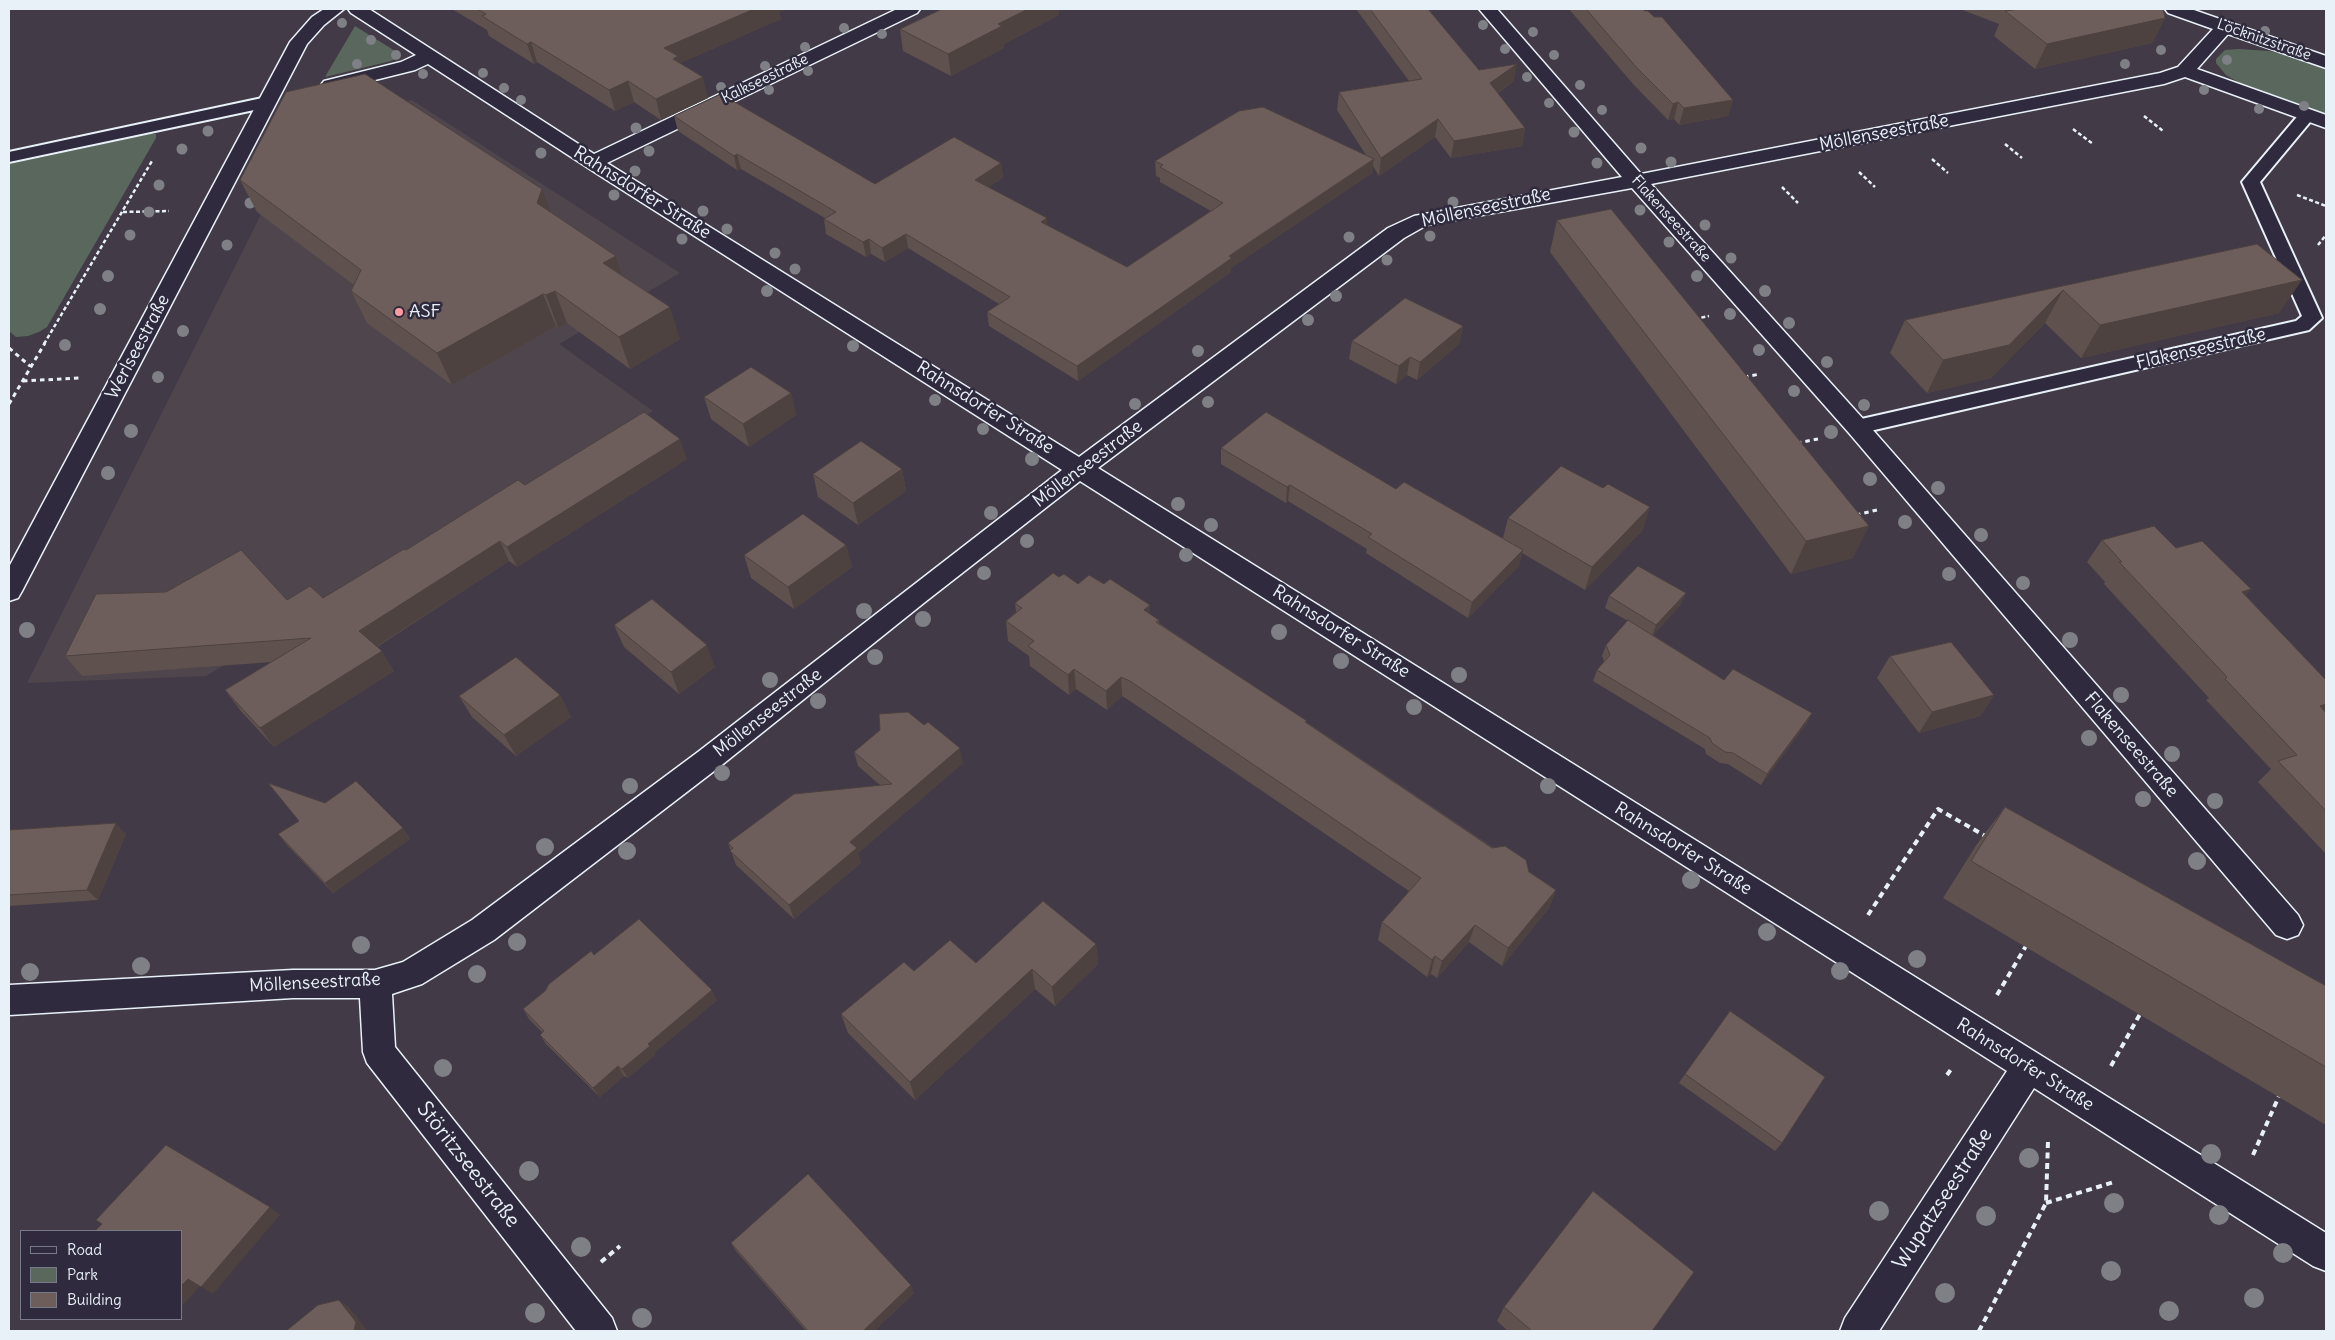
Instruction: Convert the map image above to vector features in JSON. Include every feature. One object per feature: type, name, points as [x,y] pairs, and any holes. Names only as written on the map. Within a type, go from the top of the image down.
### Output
[{"type":"street","name":"Werlseestraße","points":[[9,591],[299,42],[318,20],[335,9]]},
{"type":"street","name":"Rahnsdorfer Straße","points":[[357,9],[592,162],[1082,468],[2028,1067],[2326,1253]]},
{"type":"street","name":"Kalkseestraße","points":[[592,162],[911,9]]},
{"type":"street","name":"Flakenseestraße","points":[[1488,9],[1635,179],[1857,428],[2288,926]]},
{"type":"street","name":"Löcknitzstraße","points":[[2174,9],[2326,62]]},
{"type":"street","points":[[2225,26],[2185,71],[2326,122]]},
{"type":"street","points":[[317,89],[408,66],[430,56]]},
{"type":"street","name":"Möllenseestraße","points":[[9,1000],[293,984],[375,984],[411,974],[484,930],[708,760],[916,595],[1082,468],[1396,233],[1422,220],[1829,144],[2164,78],[2185,71]]},
{"type":"street","points":[[267,102],[292,96]]},
{"type":"street","name":"Störitzseestraße","points":[[375,984],[379,1052],[599,1331]]},
{"type":"street","name":"Wupatzseestraße","points":[[1858,1331],[2028,1067]]},
{"type":"lane","points":[[9,157],[267,102]]},
{"type":"lane","name":"Flakenseestraße","points":[[1857,428],[2302,326],[2312,318],[2251,182],[2307,116]]},
{"type":"path","points":[[9,404],[175,122]]},
{"type":"path","points":[[1692,319],[1717,315]]},
{"type":"path","points":[[9,348],[30,366]]},
{"type":"path","points":[[1742,378],[1766,373]]},
{"type":"path","points":[[22,382],[123,376]]},
{"type":"path","points":[[1795,444],[1821,438]]},
{"type":"path","points":[[1849,516],[1881,509]]},
{"type":"path","points":[[1866,917],[1938,809],[1990,839]]},
{"type":"path","points":[[1996,997],[2026,946]]},
{"type":"path","points":[[2110,1067],[2140,1014]]},
{"type":"path","points":[[2253,1155],[2279,1096]]},
{"type":"path","points":[[1979,1331],[2046,1203],[2048,1141]]},
{"type":"path","points":[[2046,1203],[2114,1182]]},
{"type":"shaded area","points":[[412,100],[680,273],[559,344],[653,411],[206,676],[27,683],[305,126]]},
{"type":"green space","points":[[355,26],[400,54],[400,57],[391,61],[325,77]]},
{"type":"green space","points":[[2225,50],[2269,51],[2296,57],[2326,68],[2326,116],[2250,89],[2226,75],[2216,63],[2216,59]]},
{"type":"green space","points":[[156,134],[156,138],[47,327],[28,336],[16,337],[10,332],[9,164]]},
{"type":"building","points":[[477,9],[754,9],[664,48],[678,56],[673,59],[703,77],[656,99],[628,81],[609,90],[531,42],[527,44],[482,16],[486,14]]},
{"type":"building","points":[[942,9],[1028,9],[998,24],[1002,26],[948,54],[900,29]]},
{"type":"building","points":[[1370,9],[1428,9],[1479,70],[1517,64],[1490,83],[1525,128],[1454,141],[1438,119],[1381,158],[1339,92],[1422,79]]},
{"type":"building","points":[[1586,9],[1642,9],[1648,11],[1654,17],[1662,17],[1733,100],[1684,108],[1678,102],[1673,104],[1637,68]]},
{"type":"building","points":[[2020,9],[2163,9],[2165,18],[2047,44],[2005,11]]},
{"type":"building","points":[[365,74],[542,189],[537,203],[616,256],[603,263],[670,307],[619,337],[555,291],[546,295],[543,294],[437,353],[351,291],[361,270],[240,180],[286,92]]},
{"type":"building","points":[[721,94],[875,184],[954,137],[1001,163],[975,180],[1047,218],[1041,222],[1127,267],[1223,203],[1160,167],[1163,165],[1155,161],[1239,111],[1263,107],[1374,159],[1229,256],[1232,258],[1077,366],[987,312],[1010,297],[906,234],[882,248],[869,239],[863,242],[824,219],[836,212],[737,154],[734,156],[674,116]]},
{"type":"building","points":[[1611,209],[1869,526],[1806,541],[1557,220]]},
{"type":"building","points":[[2257,244],[2302,280],[2100,325],[2063,290],[2009,345],[1943,360],[1905,320]]},
{"type":"building","points":[[1405,298],[1463,326],[1420,362],[1410,357],[1399,366],[1352,341]]},
{"type":"building","points":[[751,367],[791,393],[743,424],[704,397]]},
{"type":"building","points":[[644,412],[680,439],[507,547],[500,541],[359,631],[382,651],[260,728],[225,690],[311,638],[65,656],[96,594],[166,592],[241,550],[287,600],[310,586],[323,598],[404,549],[406,550],[518,480],[525,485]]},
{"type":"building","points":[[1266,412],[1396,489],[1404,482],[1523,550],[1472,602],[1368,537],[1372,534],[1290,485],[1287,487],[1221,448]]},
{"type":"building","points":[[861,441],[902,469],[853,503],[813,474]]},
{"type":"building","points":[[1561,466],[1603,488],[1608,484],[1650,507],[1592,567],[1508,518]]},
{"type":"building","points":[[803,514],[846,545],[788,587],[744,555]]},
{"type":"building","points":[[2154,526],[2176,548],[2202,541],[2251,589],[2242,592],[2326,680],[2326,704],[2320,706],[2326,713],[2326,811],[2278,761],[2297,755],[2225,679],[2227,677],[2119,562],[2122,562],[2102,540]]},
{"type":"building","points":[[1638,566],[1686,593],[1656,625],[1609,596]]},
{"type":"building","points":[[1053,573],[1059,577],[1064,574],[1078,584],[1089,575],[1104,584],[1110,579],[1150,605],[1144,610],[1159,620],[1156,622],[1307,721],[1305,722],[1492,848],[1505,846],[1526,860],[1529,872],[1556,890],[1508,948],[1475,925],[1442,961],[1435,956],[1432,960],[1382,922],[1421,878],[1130,681],[1121,677],[1106,691],[1074,669],[1068,675],[1028,646],[1034,641],[1006,621],[1022,608],[1015,603]]},
{"type":"building","points":[[652,599],[707,645],[671,672],[614,625]]},
{"type":"building","points":[[1628,620],[1724,680],[1733,669],[1812,713],[1767,774],[1733,753],[1725,752],[1712,743],[1710,738],[1597,670],[1610,655],[1606,645]]},
{"type":"building","points":[[1951,642],[1994,695],[1932,712],[1890,656]]},
{"type":"building","points":[[516,657],[560,695],[504,735],[459,696]]},
{"type":"building","points":[[908,712],[924,725],[928,722],[960,748],[850,842],[857,848],[789,905],[730,851],[733,848],[728,843],[794,794],[892,784],[854,752],[880,730],[879,714]]},
{"type":"building","points":[[356,781],[403,828],[325,883],[278,834],[299,821],[268,783],[325,803]]},
{"type":"building","points":[[2005,807],[2326,986],[2326,1067],[1971,861]]},
{"type":"building","points":[[116,823],[87,890],[9,895],[9,830]]},
{"type":"building","points":[[1043,901],[1096,944],[1052,987],[1032,969],[910,1082],[841,1014],[904,962],[914,971],[950,940],[976,963]]},
{"type":"building","points":[[639,919],[712,990],[648,1044],[650,1046],[622,1069],[618,1066],[593,1088],[540,1035],[544,1031],[523,1009],[545,991],[549,984],[591,951],[594,955]]},
{"type":"building","points":[[1730,1011],[1825,1077],[1782,1143],[1685,1074]]},
{"type":"building","points":[[166,1145],[270,1207],[201,1287],[188,1279],[182,1285],[182,1230],[96,1230],[102,1224],[96,1220]]},
{"type":"building","points":[[808,1174],[911,1285],[863,1331],[808,1331],[731,1243]]},
{"type":"building","points":[[1593,1191],[1694,1272],[1652,1331],[1532,1331],[1504,1307]]},
{"type":"building","points":[[339,1300],[356,1322],[354,1331],[286,1331],[318,1305]]},
{"type":"place","name":"ASF","points":[[399,312]]}]
